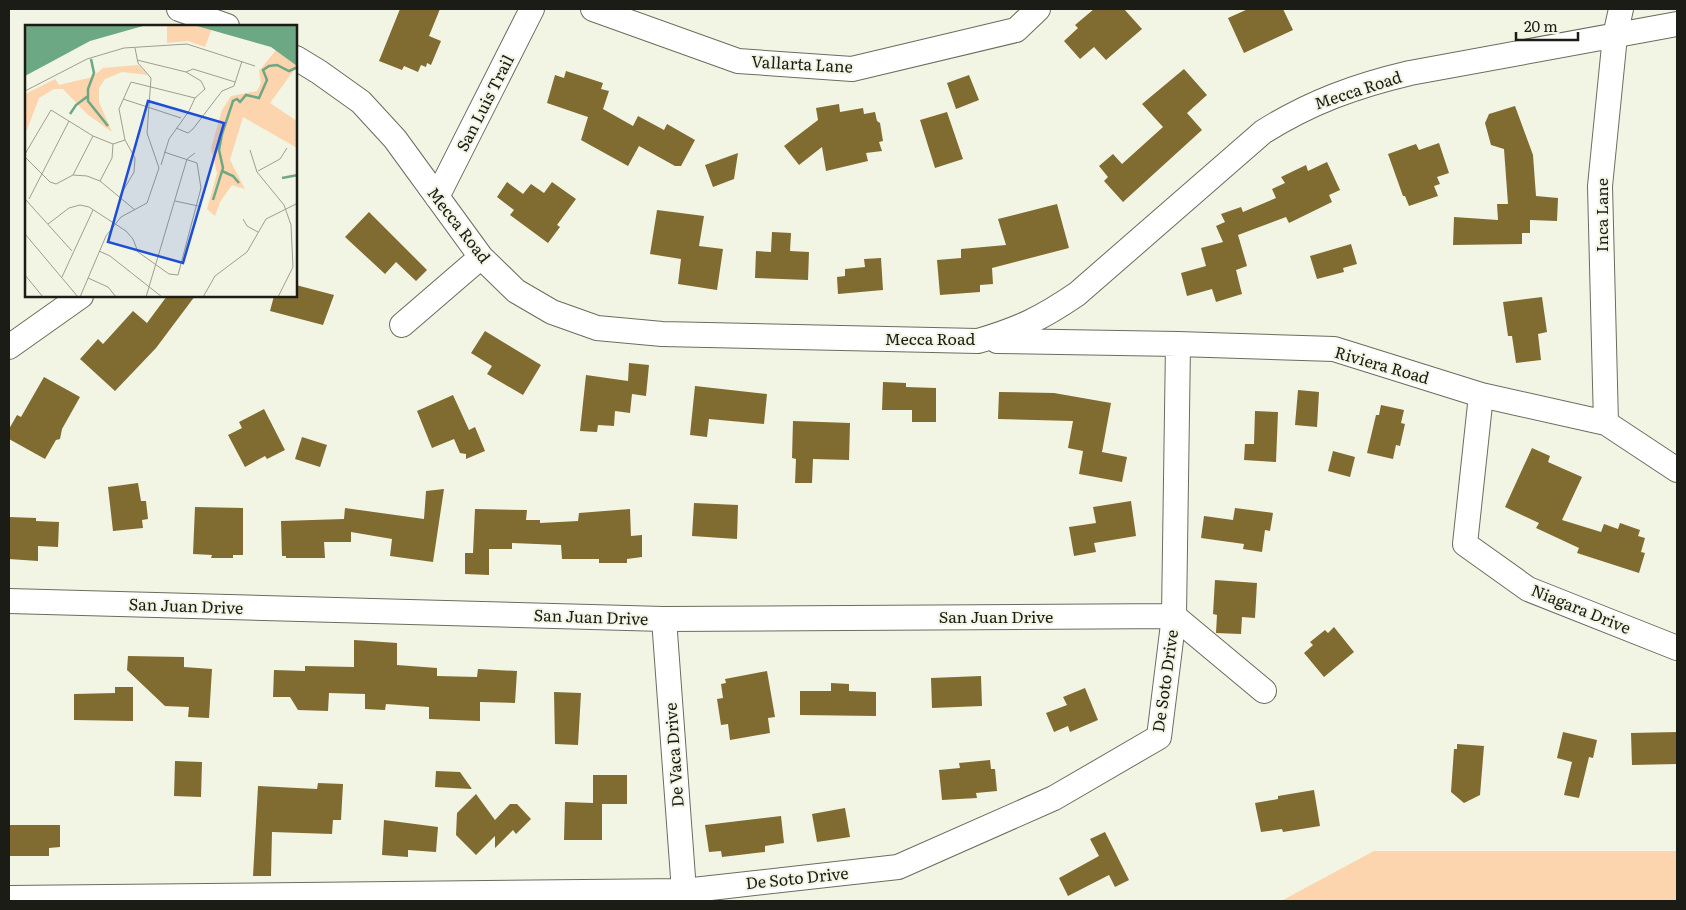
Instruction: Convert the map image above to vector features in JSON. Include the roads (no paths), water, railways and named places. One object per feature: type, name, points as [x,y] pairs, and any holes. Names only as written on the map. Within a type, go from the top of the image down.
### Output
[{"type":"street","points":[[179,9],[215,20]]},
{"type":"street","name":"San Luis Trail","points":[[437,197],[532,9]]},
{"type":"street","name":"Vallarta Lane","points":[[592,9],[738,61],[852,68],[1016,30],[1038,9]]},
{"type":"street","name":"Inca Lane","points":[[1606,423],[1600,186],[1615,36],[1621,9]]},
{"type":"street","name":"Mecca Road","points":[[298,59],[361,102],[395,139],[481,257],[516,291],[552,312],[597,328],[662,334],[978,341],[1018,329],[1048,314],[1077,294],[1263,132],[1295,112],[1332,95],[1371,82],[1677,24]]},
{"type":"street","points":[[402,325],[481,257]]},
{"type":"street","points":[[9,347],[78,298]]},
{"type":"street","name":"Riviera Road","points":[[978,341],[1178,344],[1334,350],[1481,395],[1606,423],[1677,470]]},
{"type":"street","name":"De Soto Drive","points":[[9,898],[684,890],[898,867],[1054,798],[1159,737],[1174,616],[1178,344]]},
{"type":"street","name":"Niagara Drive","points":[[1481,395],[1465,544],[1528,589],[1677,648]]},
{"type":"street","name":"San Juan Drive","points":[[9,601],[664,619],[1174,616]]},
{"type":"street","points":[[1174,616],[1264,691]]},
{"type":"street","name":"De Vaca Drive","points":[[664,619],[684,890]]}]
